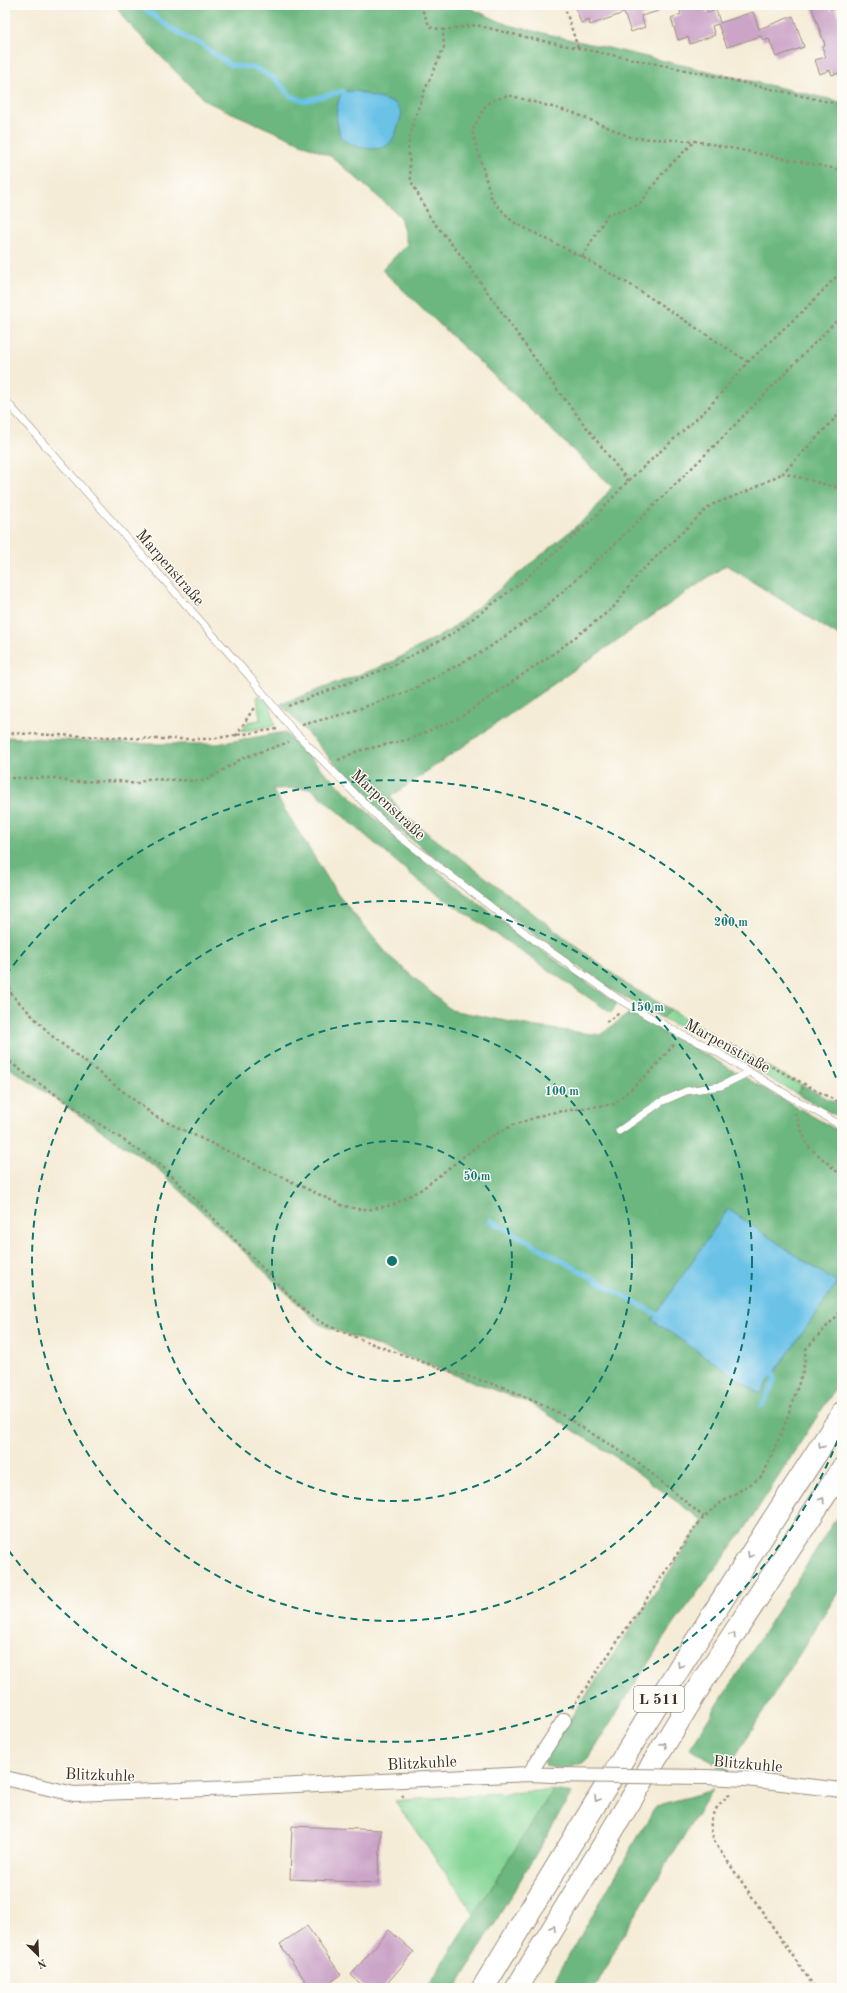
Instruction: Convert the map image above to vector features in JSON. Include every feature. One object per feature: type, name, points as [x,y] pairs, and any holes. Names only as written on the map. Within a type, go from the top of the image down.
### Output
[{"type":"highway","name":"L 511","points":[[483,1988],[629,1746],[774,1517],[842,1414]]},
{"type":"highway","name":"L 511","points":[[517,1988],[704,1679],[842,1469]]},
{"type":"street","points":[[529,1774],[564,1720]]},
{"type":"street","name":"Blitzkuhle","points":[[5,1778],[74,1794],[529,1774],[746,1778],[842,1790]]},
{"type":"lane","name":"Marpenstraße","points":[[5,400],[250,677],[291,728],[374,814],[399,836],[537,942],[628,1004],[682,1035],[707,1046],[789,1096],[842,1126]]},
{"type":"lane","points":[[619,1131],[660,1102],[686,1091],[722,1086],[749,1072]]},
{"type":"path","points":[[420,5],[430,27],[443,30],[476,25],[533,39],[696,72],[842,105]]},
{"type":"path","points":[[564,5],[578,48]]},
{"type":"path","points":[[443,30],[444,47],[421,99],[408,146],[411,180],[431,219],[463,258],[556,388],[628,481]]},
{"type":"path","points":[[748,362],[634,287],[582,257],[512,222],[492,200],[472,131],[487,103],[508,95],[574,113],[633,138],[695,141],[842,170]]},
{"type":"path","points":[[582,257],[608,214],[640,205],[664,170],[695,141]]},
{"type":"path","points":[[276,710],[390,668],[452,634],[528,577],[593,519],[628,481],[708,408],[748,362],[842,272]]},
{"type":"path","points":[[5,733],[158,739],[210,739],[291,728],[347,713],[410,691],[487,649],[540,611],[619,539],[723,437],[842,316]]},
{"type":"path","points":[[325,763],[335,761],[358,751],[410,739],[461,717],[557,651],[613,608],[639,573],[711,505],[748,491],[783,472],[842,411]]},
{"type":"path","points":[[783,472],[842,489]]},
{"type":"path","points":[[236,736],[255,706]]},
{"type":"path","points":[[5,778],[58,778],[69,782],[119,781],[136,784],[147,779],[205,781],[243,758],[291,741],[299,736]]},
{"type":"path","points":[[5,975],[12,995],[53,1037],[156,1117],[341,1204],[356,1209],[372,1209],[394,1205],[422,1189],[484,1140],[513,1125],[550,1113],[614,1104],[652,1070],[682,1035]]},
{"type":"path","points":[[606,1022],[616,1017],[628,1004]]},
{"type":"path","points":[[725,1042],[842,1104]]},
{"type":"path","points":[[5,1058],[40,1084],[162,1166],[308,1314],[324,1324],[370,1343],[437,1367],[506,1388],[559,1413],[639,1463],[704,1517]]},
{"type":"path","points":[[789,1096],[807,1145],[842,1176]]},
{"type":"path","points":[[564,1720],[704,1517],[719,1504],[763,1476],[787,1419],[803,1371],[806,1349],[842,1310]]},
{"type":"path","points":[[746,1778],[713,1811],[709,1826],[712,1836],[716,1846],[815,1988]]},
{"type":"green space","points":[[116,5],[463,5],[508,25],[842,102],[842,638],[726,565],[390,797],[405,816],[626,984],[670,1009],[662,1018],[608,988],[549,946],[384,818],[281,704],[388,664],[450,630],[591,514],[612,487],[382,270],[407,244],[400,216],[332,157],[205,101],[125,20]]},
{"type":"green space","points":[[259,695],[271,708],[275,726],[242,731],[248,722],[260,720],[257,698]]},
{"type":"green space","points":[[285,732],[362,807],[402,842],[486,909],[617,1003],[611,1013],[420,882],[310,788],[272,789],[338,895],[388,955],[451,1010],[536,1027],[600,1035],[631,1012],[842,1133],[842,1378],[746,1527],[666,1635],[586,1761],[571,1767],[556,1768],[546,1766],[543,1759],[703,1521],[619,1459],[530,1403],[319,1324],[156,1167],[5,1065],[5,737],[142,744],[217,744]]},
{"type":"green space","points":[[670,1009],[711,1033],[707,1035],[683,1029],[662,1018]]},
{"type":"green space","points":[[722,1042],[802,1085],[797,1094],[727,1054],[721,1044]]},
{"type":"green space","points":[[802,1085],[842,1106],[842,1119],[797,1094]]},
{"type":"green space","points":[[842,1509],[842,1586],[726,1771],[690,1748]]},
{"type":"green space","points":[[553,1790],[475,1915],[395,1801],[405,1800]]},
{"type":"green space","points":[[553,1790],[572,1793],[456,1988],[427,1988]]},
{"type":"green space","points":[[713,1790],[619,1942],[595,1988],[550,1988],[656,1806]]},
{"type":"water","points":[[343,91],[356,91],[395,103],[402,113],[395,134],[389,144],[378,149],[363,148],[349,143],[340,136],[336,112]]},
{"type":"water","points":[[728,1209],[837,1283],[760,1394],[652,1320]]},
{"type":"building","points":[[513,5],[523,5],[515,8]]},
{"type":"building","points":[[575,5],[621,5],[621,7],[657,5],[659,11],[641,16],[645,27],[631,32],[624,13],[590,25],[589,20],[581,23]]},
{"type":"building","points":[[678,5],[693,5],[695,10],[705,6],[707,12],[716,9],[720,23],[753,12],[759,29],[793,16],[804,47],[776,57],[769,39],[763,41],[761,36],[727,47],[718,24],[712,26],[715,35],[690,44],[688,37],[678,40],[671,18],[681,14]]},
{"type":"building","points":[[822,5],[829,5],[831,10],[836,9],[842,26],[842,72],[832,75],[830,70],[820,74],[815,60],[826,57],[822,47],[825,45],[812,8]]},
{"type":"building","points":[[292,1826],[381,1830],[378,1883],[290,1879]]},
{"type":"building","points":[[307,1926],[341,1975],[322,1988],[310,1988],[280,1944]]},
{"type":"building","points":[[389,1930],[414,1952],[383,1988],[365,1988],[351,1975]]},
{"type":"waterway","points":[[140,5],[165,24],[189,40],[202,45],[230,65],[255,68],[274,78],[291,96],[305,101],[343,91]]},
{"type":"waterway","points":[[490,1220],[656,1314],[662,1314]]},
{"type":"waterway","points":[[762,1406],[775,1380],[772,1367]]}]
